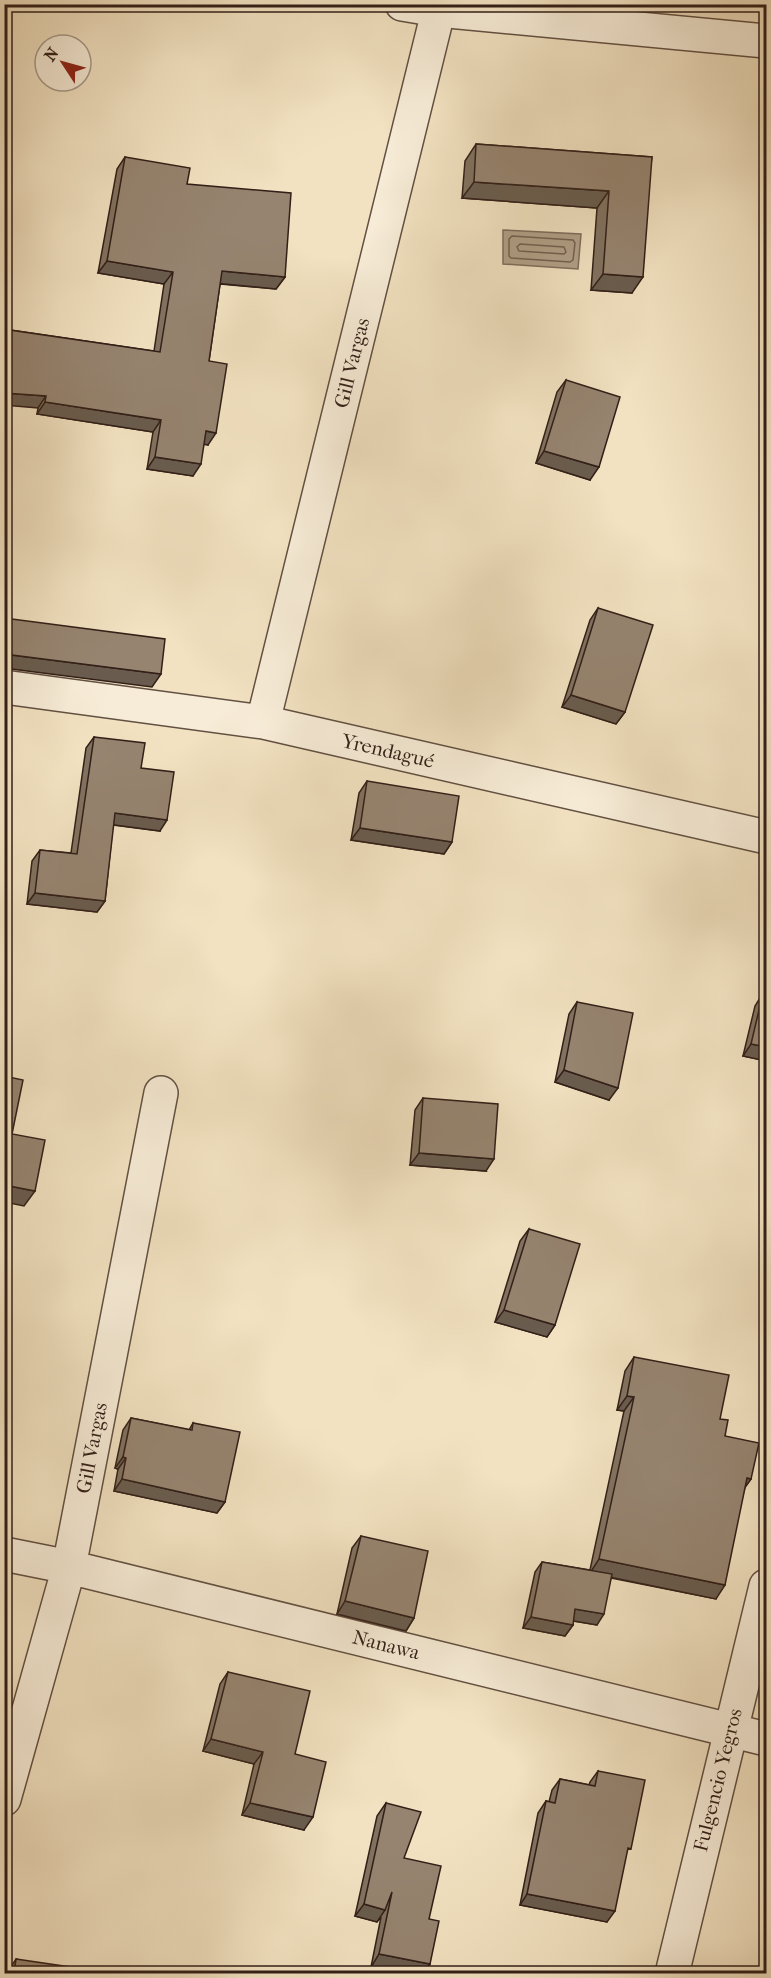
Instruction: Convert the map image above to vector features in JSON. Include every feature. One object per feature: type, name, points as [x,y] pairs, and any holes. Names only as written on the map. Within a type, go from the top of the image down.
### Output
[{"type":"street","points":[[402,4],[766,41]]},
{"type":"street","name":"Gill Vargas","points":[[263,722],[439,7]]},
{"type":"street","name":"Yrendagué","points":[[4,687],[263,722],[766,837]]},
{"type":"street","name":"Gill Vargas","points":[[4,1798],[69,1567],[161,1093]]},
{"type":"street","name":"Nanawa","points":[[4,1554],[69,1567],[766,1739]]},
{"type":"street","name":"Fulgencio Yegros","points":[[672,1974],[766,1586]]},
{"type":"water","points":[[503,230],[581,234],[578,269],[503,264]]},
{"type":"building","points":[[476,144],[652,157],[643,277],[603,274],[609,191],[474,182]]},
{"type":"building","points":[[125,157],[190,168],[187,184],[291,193],[285,277],[222,271],[209,361],[227,364],[216,433],[206,431],[201,464],[155,457],[161,420],[45,402],[46,396],[4,393],[4,326],[10,326],[10,330],[160,352],[173,272],[107,261]]},
{"type":"building","points":[[566,380],[620,397],[599,467],[544,451]]},
{"type":"building","points":[[598,608],[653,625],[625,712],[571,695]]},
{"type":"building","points":[[4,618],[165,639],[161,674],[4,654]]},
{"type":"building","points":[[94,737],[145,743],[141,768],[174,772],[167,820],[115,813],[105,901],[35,893],[40,850],[77,854]]},
{"type":"building","points":[[367,781],[459,796],[452,842],[360,828]]},
{"type":"building","points":[[763,993],[766,994],[766,1047],[751,1044]]},
{"type":"building","points":[[577,1002],[633,1013],[618,1088],[564,1070]]},
{"type":"building","points":[[4,1076],[23,1080],[12,1134],[45,1140],[35,1191],[4,1185]]},
{"type":"building","points":[[423,1098],[498,1104],[494,1159],[419,1153]]},
{"type":"building","points":[[529,1229],[580,1244],[555,1325],[504,1310]]},
{"type":"building","points":[[634,1357],[729,1375],[720,1419],[728,1420],[725,1436],[759,1443],[751,1479],[747,1478],[725,1585],[599,1559],[634,1397],[627,1396]]},
{"type":"building","points":[[131,1418],[192,1430],[193,1423],[240,1432],[225,1502],[122,1479],[126,1458],[123,1457]]},
{"type":"building","points":[[361,1536],[428,1551],[414,1618],[345,1601]]},
{"type":"building","points":[[542,1562],[612,1574],[604,1614],[575,1609],[573,1625],[531,1617]]},
{"type":"building","points":[[228,1672],[310,1691],[295,1754],[326,1762],[313,1817],[250,1803],[263,1752],[211,1739]]},
{"type":"building","points":[[598,1771],[645,1780],[615,1911],[527,1894],[546,1801],[555,1803],[560,1779],[595,1786]]},
{"type":"building","points":[[386,1803],[421,1812],[404,1858],[441,1866],[429,1919],[439,1921],[430,1964],[379,1954],[392,1892],[385,1910],[364,1904]]},
{"type":"building","points":[[16,1959],[70,1967],[69,1974],[14,1974]]}]
